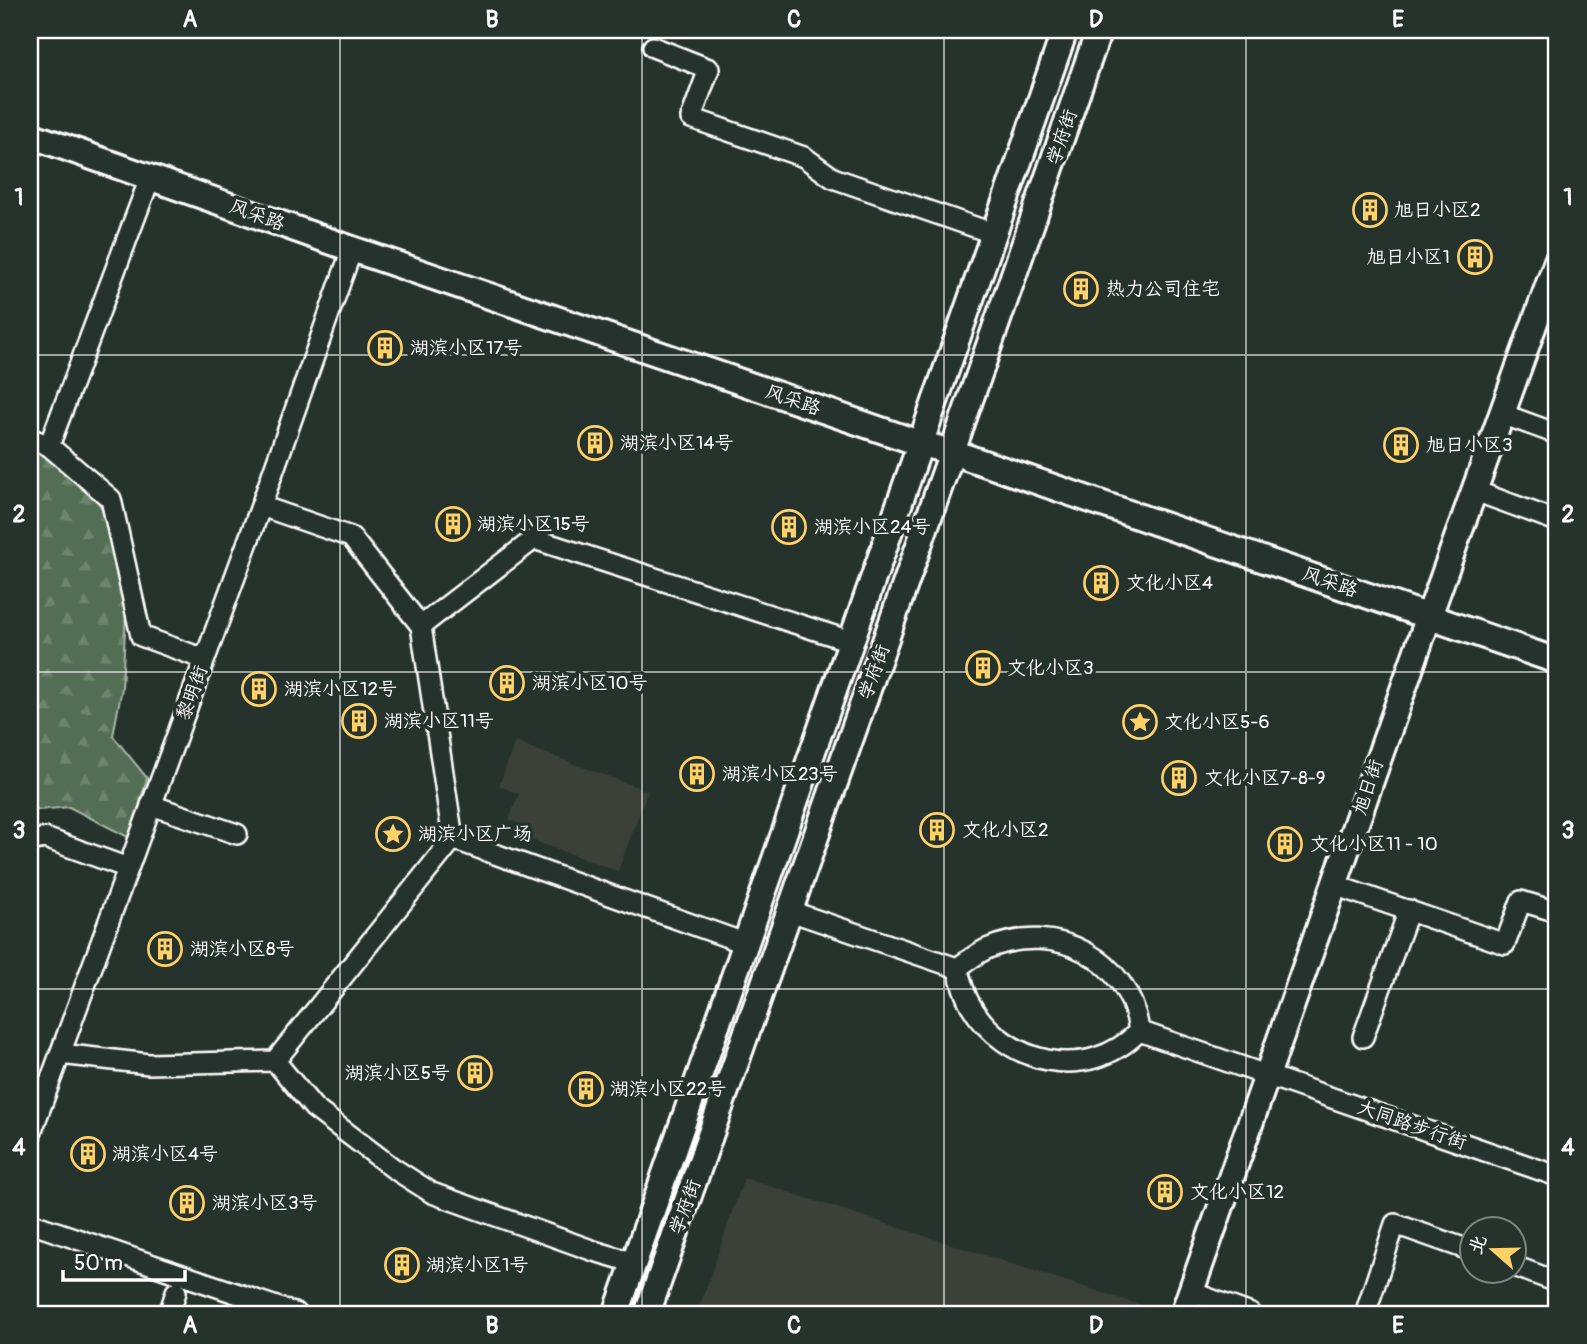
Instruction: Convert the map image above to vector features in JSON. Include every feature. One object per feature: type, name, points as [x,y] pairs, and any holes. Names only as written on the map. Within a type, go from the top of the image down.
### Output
[{"type":"main road","name":"学府街","points":[[616,1314],[1065,30]]},
{"type":"main road","name":"学府街","points":[[647,1314],[1099,30]]},
{"type":"main road","name":"风采路","points":[[30,135],[352,249],[1557,661]]},
{"type":"main road","name":"旭日街","points":[[1187,1303],[1429,616],[1556,269]]},
{"type":"main road","points":[[712,1043],[716,1054],[723,1059],[740,1053]]},
{"type":"street","points":[[653,47],[709,69],[691,118],[804,157],[833,178],[995,234]]},
{"type":"street","points":[[50,446],[150,178]]},
{"type":"street","name":"黎明街","points":[[30,1136],[261,506],[352,249]]},
{"type":"street","points":[[1503,414],[1557,434]]},
{"type":"street","points":[[30,438],[50,446],[111,499],[141,636],[204,659]]},
{"type":"street","points":[[1475,491],[1557,521]]},
{"type":"street","points":[[60,1054],[149,1064],[275,1061],[453,839],[421,626],[351,537],[261,506]]},
{"type":"street","points":[[421,626],[534,539],[853,642]]},
{"type":"street","points":[[151,805],[237,834]]},
{"type":"street","points":[[30,842],[45,838],[128,868]]},
{"type":"street","points":[[453,839],[747,944]]},
{"type":"street","points":[[1334,885],[1505,944],[1521,901],[1557,912]]},
{"type":"street","points":[[1363,1037],[1409,910]]},
{"type":"street","points":[[790,911],[957,968]]},
{"type":"street","points":[[1043,939],[1066,943],[1091,953],[1114,976],[1133,1006],[1139,1031],[1119,1048],[1098,1056],[1053,1063],[1027,1056],[1007,1044],[983,1023],[968,1002],[957,968],[987,948],[1011,941],[1043,939]]},
{"type":"street","name":"大同路步行街","points":[[1139,1031],[1557,1176]]},
{"type":"street","points":[[275,1061],[314,1108],[393,1168],[432,1193],[635,1263]]},
{"type":"street","points":[[30,1223],[297,1314]]},
{"type":"street","points":[[1364,1314],[1395,1224],[1458,1246]]},
{"type":"street","points":[[1528,1271],[1557,1282]]},
{"type":"street","points":[[169,1314],[176,1292]]},
{"type":"street","points":[[1187,1303],[1251,1314]]},
{"type":"shaded area","points":[[515,742],[648,791],[618,871],[515,834],[519,824],[509,820],[519,794],[499,786]]},
{"type":"shaded area","points":[[744,1178],[1166,1313],[697,1314]]},
{"type":"green space","points":[[30,441],[76,471],[112,522],[126,611],[122,688],[113,736],[147,778],[130,838],[69,807],[30,811]]},
{"type":"place","name":"旭日小区2","points":[[1370,210]]},
{"type":"place","name":"旭日小区1","points":[[1475,257]]},
{"type":"place","name":"热力公司住宅","points":[[1081,289]]},
{"type":"place","name":"湖滨小区17号","points":[[385,348]]},
{"type":"place","name":"湖滨小区14号","points":[[595,443]]},
{"type":"place","name":"旭日小区3","points":[[1401,445]]},
{"type":"place","name":"湖滨小区15号","points":[[453,524]]},
{"type":"place","name":"湖滨小区24号","points":[[789,527]]},
{"type":"place","name":"文化小区4","points":[[1101,583]]},
{"type":"place","name":"文化小区3","points":[[983,668]]},
{"type":"place","name":"湖滨小区10号","points":[[507,683]]},
{"type":"place","name":"湖滨小区12号","points":[[259,689]]},
{"type":"place","name":"湖滨小区11号","points":[[359,721]]},
{"type":"place","name":"文化小区5-6","points":[[1140,722]]},
{"type":"place","name":"湖滨小区23号","points":[[697,774]]},
{"type":"place","name":"文化小区7-8-9","points":[[1179,778]]},
{"type":"place","name":"文化小区2","points":[[937,830]]},
{"type":"place","name":"湖滨小区广场","points":[[393,834]]},
{"type":"place","name":"文化小区11 - 10","points":[[1285,844]]},
{"type":"place","name":"湖滨小区8号","points":[[165,949]]},
{"type":"place","name":"湖滨小区5号","points":[[475,1073]]},
{"type":"place","name":"湖滨小区22号","points":[[586,1089]]},
{"type":"place","name":"湖滨小区4号","points":[[88,1154]]},
{"type":"place","name":"文化小区12","points":[[1165,1192]]},
{"type":"place","name":"湖滨小区3号","points":[[187,1203]]},
{"type":"place","name":"湖滨小区1号","points":[[402,1265]]}]
